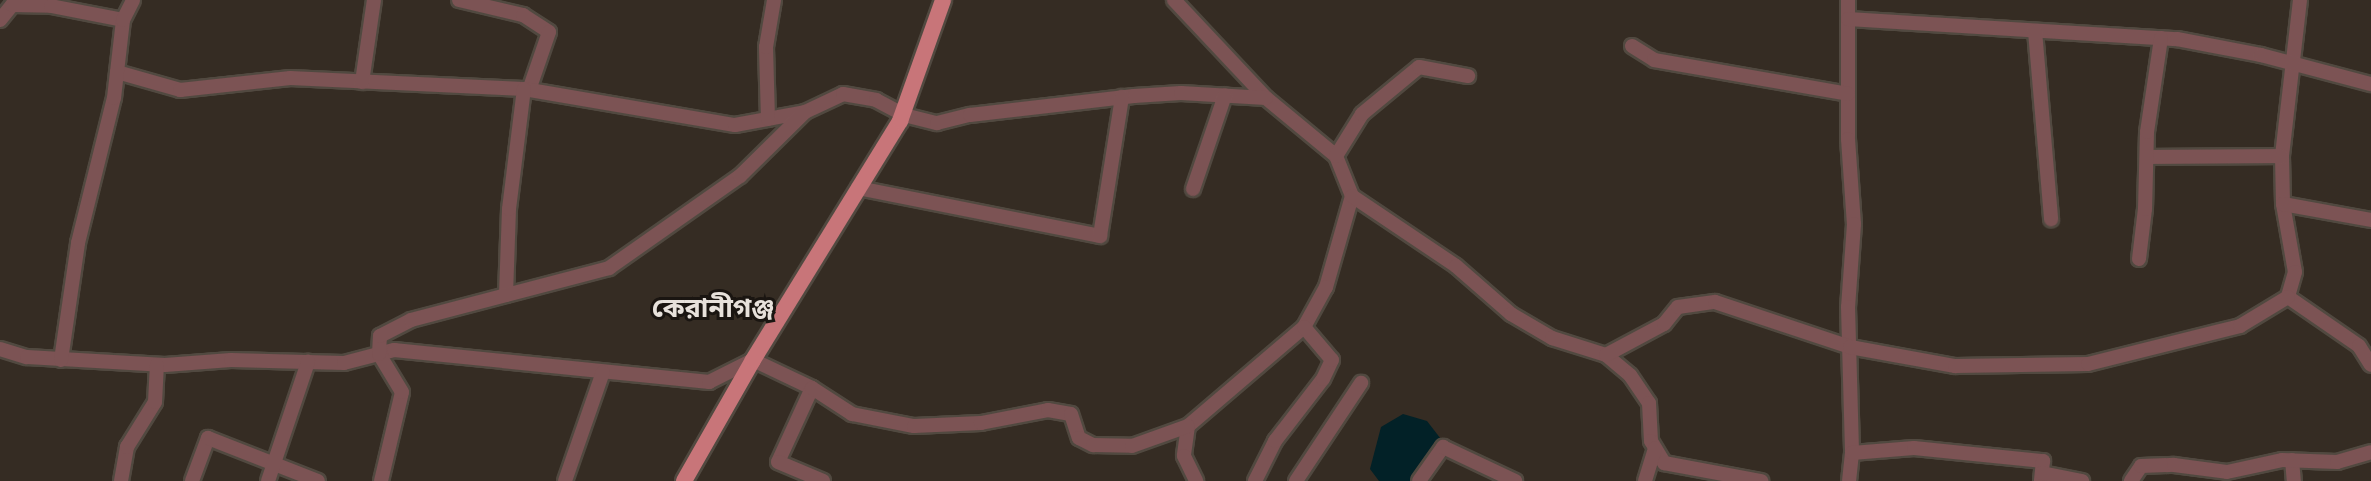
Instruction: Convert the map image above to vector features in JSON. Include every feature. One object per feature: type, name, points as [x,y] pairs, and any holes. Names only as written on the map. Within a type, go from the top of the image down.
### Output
[{"type":"main road","points":[[684,481],[753,360],[903,116],[943,0]]},
{"type":"street","points":[[61,360],[78,243],[117,72],[123,20],[133,0]]},
{"type":"street","points":[[362,82],[374,0]]},
{"type":"street","points":[[459,0],[523,15],[549,32],[526,89],[509,208],[506,295]]},
{"type":"street","points":[[768,119],[766,47],[774,0]]},
{"type":"street","points":[[1174,0],[1266,98],[1336,156],[1352,196],[1456,266],[1511,314],[1552,338],[1606,355],[1630,375],[1649,403],[1655,448],[1664,463],[1761,481]]},
{"type":"street","points":[[1848,0],[1848,94],[1854,224],[1848,307],[1852,453],[1850,481]]},
{"type":"street","points":[[1606,355],[1664,324],[1678,307],[1714,302],[1850,347],[1955,366],[2088,364],[2240,326],[2288,297],[2295,272],[2283,204],[2282,156],[2300,0]]},
{"type":"street","points":[[0,20],[12,5],[51,6],[123,20]]},
{"type":"street","points":[[1848,20],[2161,38],[2294,64],[2371,84]]},
{"type":"street","points":[[2035,31],[2051,219]]},
{"type":"street","points":[[2139,259],[2147,157],[2161,38]]},
{"type":"street","points":[[1632,46],[1654,60],[1848,94]]},
{"type":"street","points":[[1336,156],[1362,114],[1419,67],[1468,76]]},
{"type":"street","points":[[117,72],[180,90],[290,78],[526,89],[735,125],[805,112],[843,94],[876,100],[903,116],[937,123],[970,115],[1122,97],[1225,95],[1266,98]]},
{"type":"street","points":[[1193,189],[1225,95]]},
{"type":"street","points":[[858,188],[1100,236],[1122,97]]},
{"type":"street","points":[[381,481],[402,392],[379,354],[380,336],[411,320],[609,268],[740,176],[805,112]]},
{"type":"street","points":[[2147,157],[2282,156]]},
{"type":"street","points":[[0,349],[27,357],[157,365],[231,360],[344,363],[394,350],[433,352],[709,382],[753,360],[812,388],[852,414],[914,426],[981,423],[1048,410],[1071,414],[1079,438],[1093,445],[1132,446],[1188,426],[1304,327],[1326,287],[1352,196]]},
{"type":"street","points":[[2283,204],[2371,220]]},
{"type":"street","points":[[2288,297],[2359,346],[2371,364]]},
{"type":"street","points":[[1255,481],[1275,441],[1323,379],[1332,360],[1304,327]]},
{"type":"street","points":[[268,481],[308,362]]},
{"type":"street","points":[[121,481],[127,447],[155,402],[157,365]]},
{"type":"street","points":[[565,481],[603,372]]},
{"type":"street","points":[[1296,481],[1361,383]]},
{"type":"street","points":[[812,388],[778,462],[823,481]]},
{"type":"street","points":[[1188,426],[1184,456],[1196,481]]},
{"type":"street","points":[[192,481],[208,438],[318,481]]},
{"type":"street","points":[[1419,481],[1443,447],[1515,481]]},
{"type":"street","points":[[1645,481],[1655,448]]},
{"type":"street","points":[[1852,453],[1914,448],[2043,461],[2042,477],[2082,481]]},
{"type":"street","points":[[2131,481],[2141,466],[2174,465],[2227,472],[2292,460],[2337,462],[2371,452]]},
{"type":"street","points":[[2292,460],[2294,481]]},
{"type":"water","points":[[1403,414],[1427,421],[1444,443],[1438,464],[1427,481],[1379,481],[1370,469],[1381,427]]},
{"type":"district","name":"কেরানীগঞ্জ","points":[[713,308]]}]
